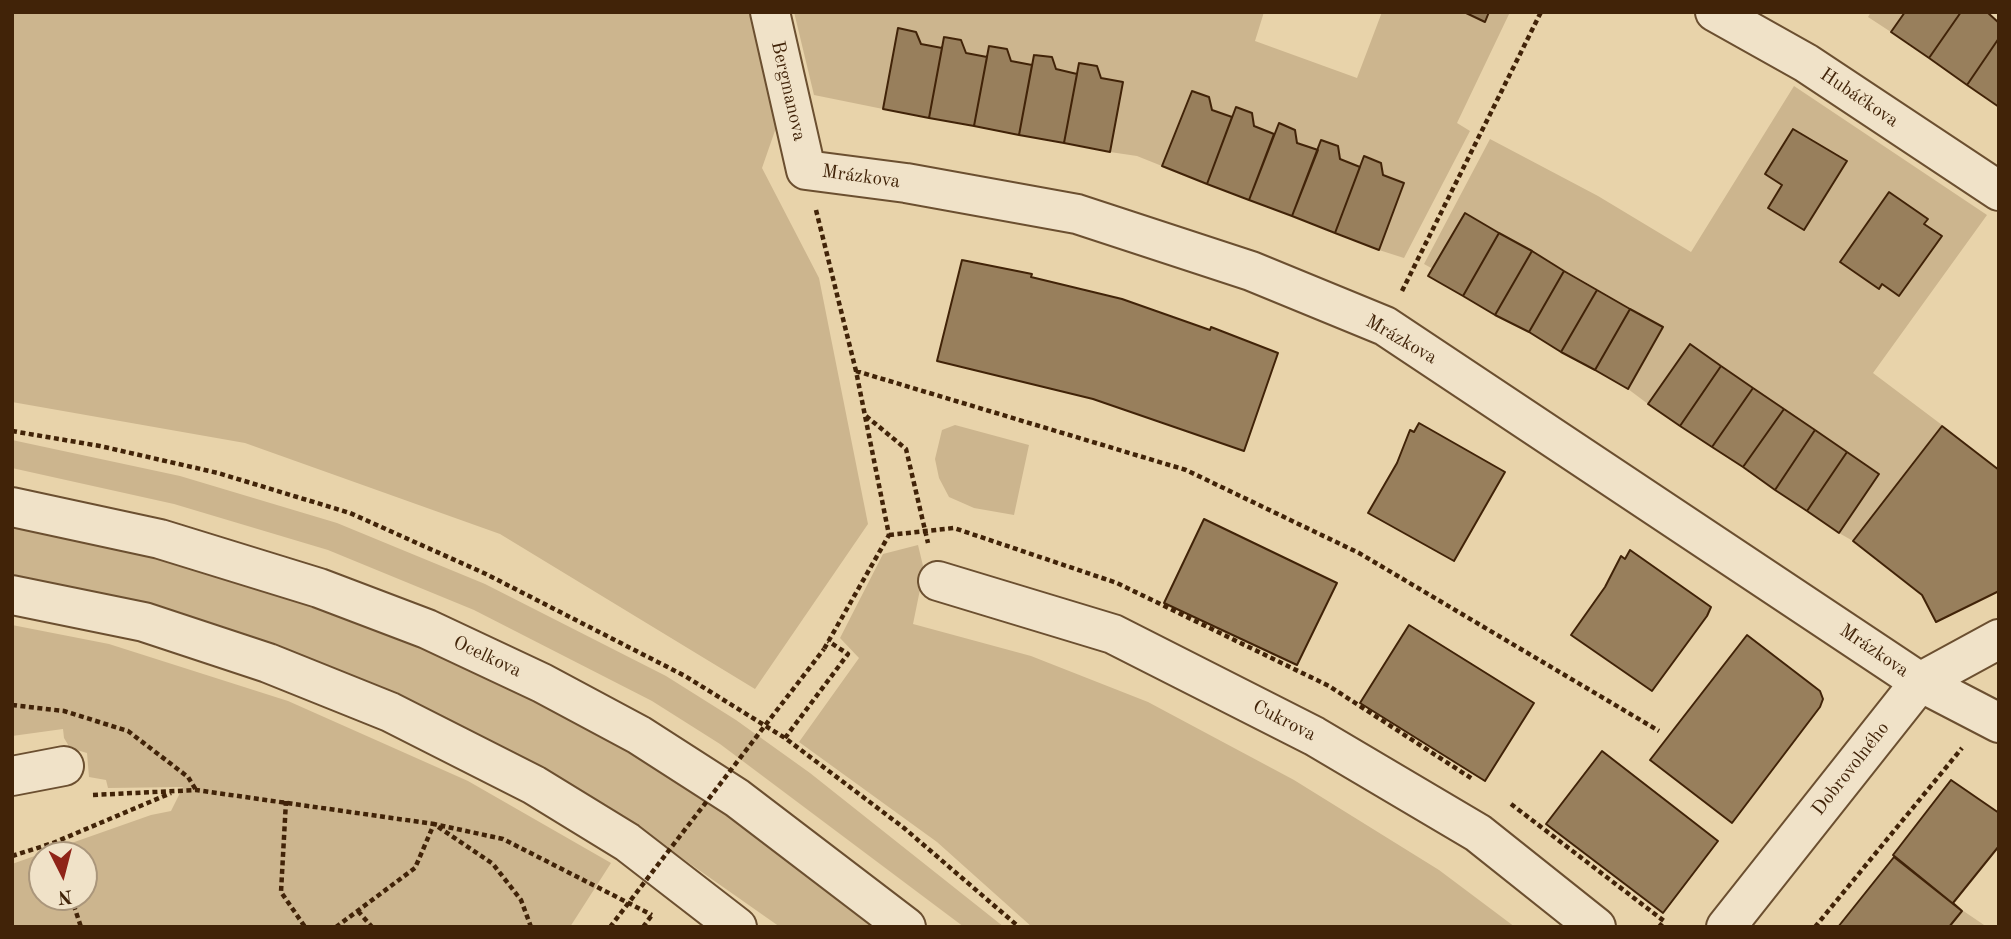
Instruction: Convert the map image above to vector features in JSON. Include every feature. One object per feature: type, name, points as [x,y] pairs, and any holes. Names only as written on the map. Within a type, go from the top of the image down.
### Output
[{"type":"street","name":"Bergmanova","points":[[770,12],[806,170]]},
{"type":"street","name":"Hubáčkova","points":[[1715,12],[1806,63],[1999,191]]},
{"type":"street","name":"Mrázkova","points":[[806,170],[906,183],[1077,214],[1251,271],[1385,326],[1920,682],[1994,719]]},
{"type":"street","name":"Ocelkova","points":[[12,507],[160,539],[319,588],[427,629],[542,682],[639,735],[737,798],[906,927]]},
{"type":"street","name":"Cukrova","points":[[938,581],[1113,634],[1314,736],[1478,833],[1596,927]]},
{"type":"street","points":[[12,595],[144,622],[268,663],[390,712],[534,785],[627,842],[737,927]]},
{"type":"street","name":"Dobrovolného","points":[[1726,927],[1920,682],[1999,639]]},
{"type":"street","points":[[12,776],[64,766]]},
{"type":"path","points":[[1385,326],[1541,12]]},
{"type":"path","points":[[610,927],[824,649],[889,535],[856,371],[806,170]]},
{"type":"path","points":[[856,371],[1186,470],[1359,553],[1658,731]]},
{"type":"path","points":[[865,415],[906,449],[938,581]]},
{"type":"path","points":[[12,431],[100,446],[218,473],[350,513],[486,574],[685,676],[785,738],[904,828],[1019,927]]},
{"type":"path","points":[[785,738],[848,654],[828,641]]},
{"type":"path","points":[[12,705],[64,711],[128,732],[188,777],[196,790]]},
{"type":"path","points":[[1815,927],[1994,719]]},
{"type":"path","points":[[88,796],[196,790],[434,824],[503,839],[664,921]]},
{"type":"path","points":[[58,841],[175,792]]},
{"type":"path","points":[[286,801],[281,892],[305,927]]},
{"type":"path","points":[[336,927],[415,868],[434,824]]},
{"type":"path","points":[[434,824],[493,864],[521,900],[531,927]]},
{"type":"path","points":[[358,911],[372,927]]},
{"type":"path","points":[[643,927],[652,915]]},
{"type":"shaded area","points":[[12,12],[753,12],[778,122],[762,168],[819,278],[868,524],[755,689],[500,534],[245,443],[12,402]]},
{"type":"shaded area","points":[[794,12],[1264,12],[1255,41],[1357,78],[1382,12],[1464,12],[1485,21],[1489,12],[1510,12],[1457,123],[1470,131],[1404,258],[1379,250],[1404,184],[1383,175],[1381,162],[1365,156],[1360,167],[1340,159],[1338,146],[1322,140],[1318,150],[1297,143],[1295,130],[1279,123],[1274,134],[1254,126],[1252,113],[1236,107],[1232,117],[1212,110],[1209,97],[1193,91],[1162,166],[1137,156],[1110,152],[1123,82],[1101,78],[1097,66],[1080,63],[1077,74],[1056,69],[1051,57],[1034,55],[1032,65],[1011,61],[1007,49],[990,46],[987,57],[966,53],[961,40],[945,37],[942,48],[921,44],[916,32],[898,29],[883,109],[814,95]]},
{"type":"shaded area","points":[[1871,12],[1905,12],[1891,32],[1868,17]]},
{"type":"shaded area","points":[[1794,86],[1987,215],[1873,373],[1942,425],[1853,541],[1839,533],[1879,474],[1690,345],[1648,404],[1628,389],[1663,327],[1465,213],[1433,269],[1424,264],[1490,139],[1598,196],[1691,252]],"holes":[[[1793,129],[1846,161],[1804,230],[1768,208],[1782,185],[1765,174]],[[1889,192],[1927,218],[1924,224],[1941,236],[1900,296],[1882,284],[1879,288]]]},
{"type":"shaded area","points":[[955,425],[1029,445],[1014,515],[974,508],[949,497],[939,478],[935,459],[942,430]]},
{"type":"shaded area","points":[[12,440],[180,476],[337,523],[485,584],[666,676],[736,720],[810,773],[1004,927],[964,927],[720,744],[652,701],[474,610],[328,550],[174,504],[12,468]]},
{"type":"shaded area","points":[[12,516],[55,524],[455,651],[676,771],[886,927],[780,927],[639,828],[546,773],[12,585]]},
{"type":"shaded area","points":[[918,545],[924,570],[913,624],[1031,656],[1148,702],[1294,780],[1439,870],[1515,927],[1032,927],[937,842],[799,742],[859,658],[840,638],[883,554]]},
{"type":"shaded area","points":[[12,625],[109,644],[288,701],[468,781],[611,863],[570,927],[12,927],[12,864],[28,858],[28,911],[98,911],[98,841],[77,841],[151,815],[171,811],[183,787],[108,788],[106,780],[89,777],[87,753],[70,748],[64,738],[63,729],[12,736]]},
{"type":"shaded area","points":[[1962,910],[1987,927],[1949,927]]},
{"type":"building","points":[[1464,12],[1489,12],[1485,22]]},
{"type":"building","points":[[1905,12],[1961,12],[1929,58],[1891,32]]},
{"type":"building","points":[[1961,12],[1987,12],[1999,23],[1999,38],[1967,85],[1929,58]]},
{"type":"building","points":[[898,28],[916,32],[921,44],[942,48],[929,118],[883,109]]},
{"type":"building","points":[[944,37],[961,40],[966,53],[987,57],[974,126],[929,118]]},
{"type":"building","points":[[1999,38],[1999,107],[1967,85]]},
{"type":"building","points":[[989,46],[1007,49],[1011,61],[1032,65],[1019,135],[974,126]]},
{"type":"building","points":[[1034,55],[1052,57],[1056,69],[1077,74],[1064,143],[1019,135]]},
{"type":"building","points":[[1079,63],[1097,66],[1101,78],[1123,82],[1110,152],[1064,143]]},
{"type":"building","points":[[1192,91],[1209,97],[1212,110],[1232,117],[1207,184],[1162,166]]},
{"type":"building","points":[[1236,107],[1252,113],[1254,126],[1274,134],[1249,200],[1207,184]]},
{"type":"building","points":[[1279,123],[1295,130],[1297,143],[1318,150],[1292,216],[1249,200]]},
{"type":"building","points":[[1793,129],[1847,161],[1804,230],[1768,208],[1782,185],[1765,174]]},
{"type":"building","points":[[1321,140],[1338,146],[1340,159],[1360,167],[1335,233],[1292,216]]},
{"type":"building","points":[[1364,156],[1381,163],[1383,175],[1404,183],[1379,250],[1335,233]]},
{"type":"building","points":[[1889,192],[1928,219],[1924,224],[1942,236],[1899,296],[1882,284],[1879,289],[1840,262]]},
{"type":"building","points":[[1465,213],[1499,233],[1463,296],[1428,276]]},
{"type":"building","points":[[1499,233],[1532,251],[1495,315],[1463,296]]},
{"type":"building","points":[[1532,251],[1564,271],[1529,332],[1495,315]]},
{"type":"building","points":[[962,260],[1032,274],[1031,277],[1122,299],[1210,330],[1211,327],[1278,353],[1244,451],[1093,399],[937,361]]},
{"type":"building","points":[[1564,271],[1597,290],[1561,352],[1529,332]]},
{"type":"building","points":[[1597,290],[1630,309],[1595,370],[1561,352]]},
{"type":"building","points":[[1630,309],[1663,327],[1628,389],[1595,370]]},
{"type":"building","points":[[1690,344],[1721,366],[1680,426],[1648,404]]},
{"type":"building","points":[[1721,366],[1753,388],[1712,447],[1680,426]]},
{"type":"building","points":[[1753,388],[1784,409],[1743,467],[1712,447]]},
{"type":"building","points":[[1784,409],[1815,430],[1775,490],[1743,467]]},
{"type":"building","points":[[1419,423],[1505,472],[1454,561],[1368,513],[1397,463],[1410,430],[1414,432]]},
{"type":"building","points":[[1942,426],[1999,470],[1999,591],[1936,622],[1922,595],[1853,541]]},
{"type":"building","points":[[1815,430],[1847,452],[1807,511],[1775,490]]},
{"type":"building","points":[[1847,452],[1879,474],[1839,533],[1807,511]]},
{"type":"building","points":[[1204,519],[1337,583],[1297,665],[1164,603]]},
{"type":"building","points":[[1630,550],[1711,607],[1652,691],[1571,635],[1605,587],[1621,556],[1625,559]]},
{"type":"building","points":[[1409,625],[1534,703],[1485,781],[1360,703]]},
{"type":"building","points":[[1747,635],[1820,691],[1823,699],[1820,707],[1732,823],[1650,760]]},
{"type":"building","points":[[1602,751],[1718,841],[1663,913],[1546,824]]},
{"type":"building","points":[[1951,780],[1999,813],[1999,846],[1953,903],[1962,911],[1893,855]]},
{"type":"building","points":[[1894,857],[1962,911],[1949,927],[1838,927]]}]
